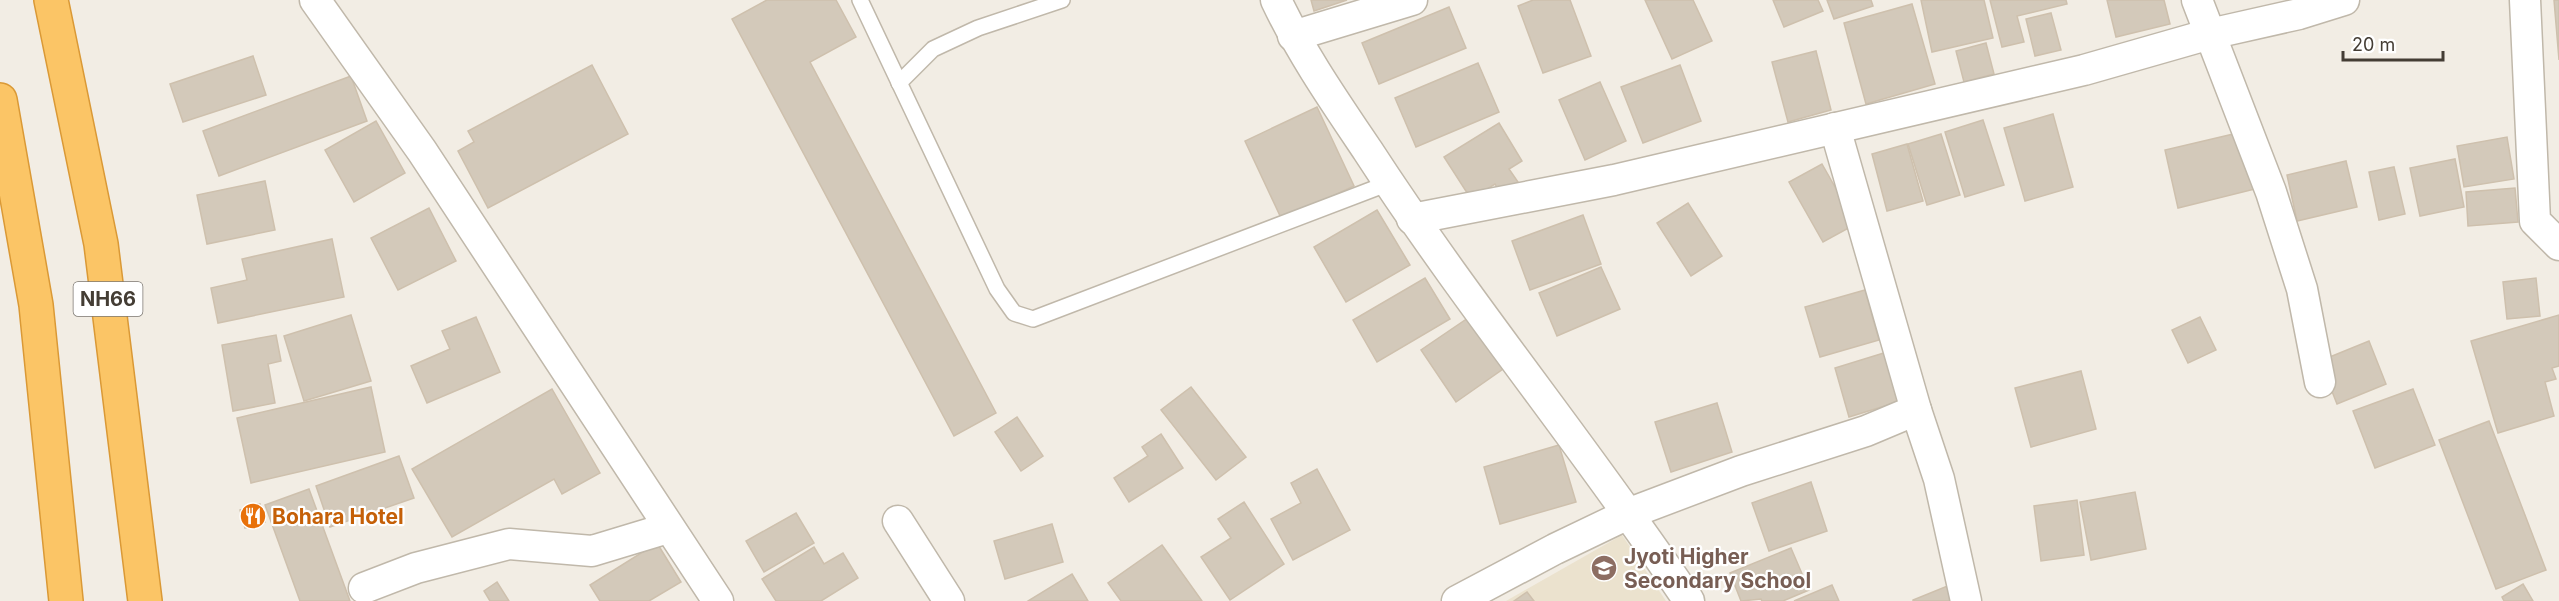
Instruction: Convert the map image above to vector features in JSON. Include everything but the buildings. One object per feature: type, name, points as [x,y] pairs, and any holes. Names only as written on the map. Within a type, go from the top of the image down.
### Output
[{"type":"highway","name":"NH66","points":[[51,0],[101,244],[145,601]]},
{"type":"highway","points":[[0,100],[5,160],[36,305],[66,601]]},
{"type":"street","points":[[315,0],[422,151],[718,601]]},
{"type":"street","points":[[1276,0],[1293,36],[1412,219],[1630,513],[1689,601]]},
{"type":"street","points":[[1293,36],[1412,0]]},
{"type":"street","points":[[2197,0],[2271,192],[2298,278],[2320,382]]},
{"type":"street","points":[[1412,219],[1614,180],[2084,70],[2210,34],[2299,14],[2344,0]]},
{"type":"street","points":[[2525,0],[2535,221],[2559,245]]},
{"type":"street","points":[[1835,128],[1916,411],[1939,479],[1966,601]]},
{"type":"street","points":[[1457,601],[1555,549],[1630,513],[1741,471],[1866,431],[1916,411]]},
{"type":"street","points":[[898,521],[949,601]]},
{"type":"street","points":[[364,588],[416,568],[509,544],[592,551],[668,528]]},
{"type":"lane","points":[[860,0],[997,289],[1014,313],[1033,319],[1389,183]]},
{"type":"lane","points":[[899,83],[933,49],[978,28],[1062,0]]},
{"type":"shaded area","name":"Jyoti Higher Secondary School","points":[[1622,535],[1666,601],[1506,601]]},
{"type":"place","name":"Bohara Hotel","points":[[253,516]]},
{"type":"place","name":"Jyoti Higher Secondary School","points":[[1604,568]]}]
